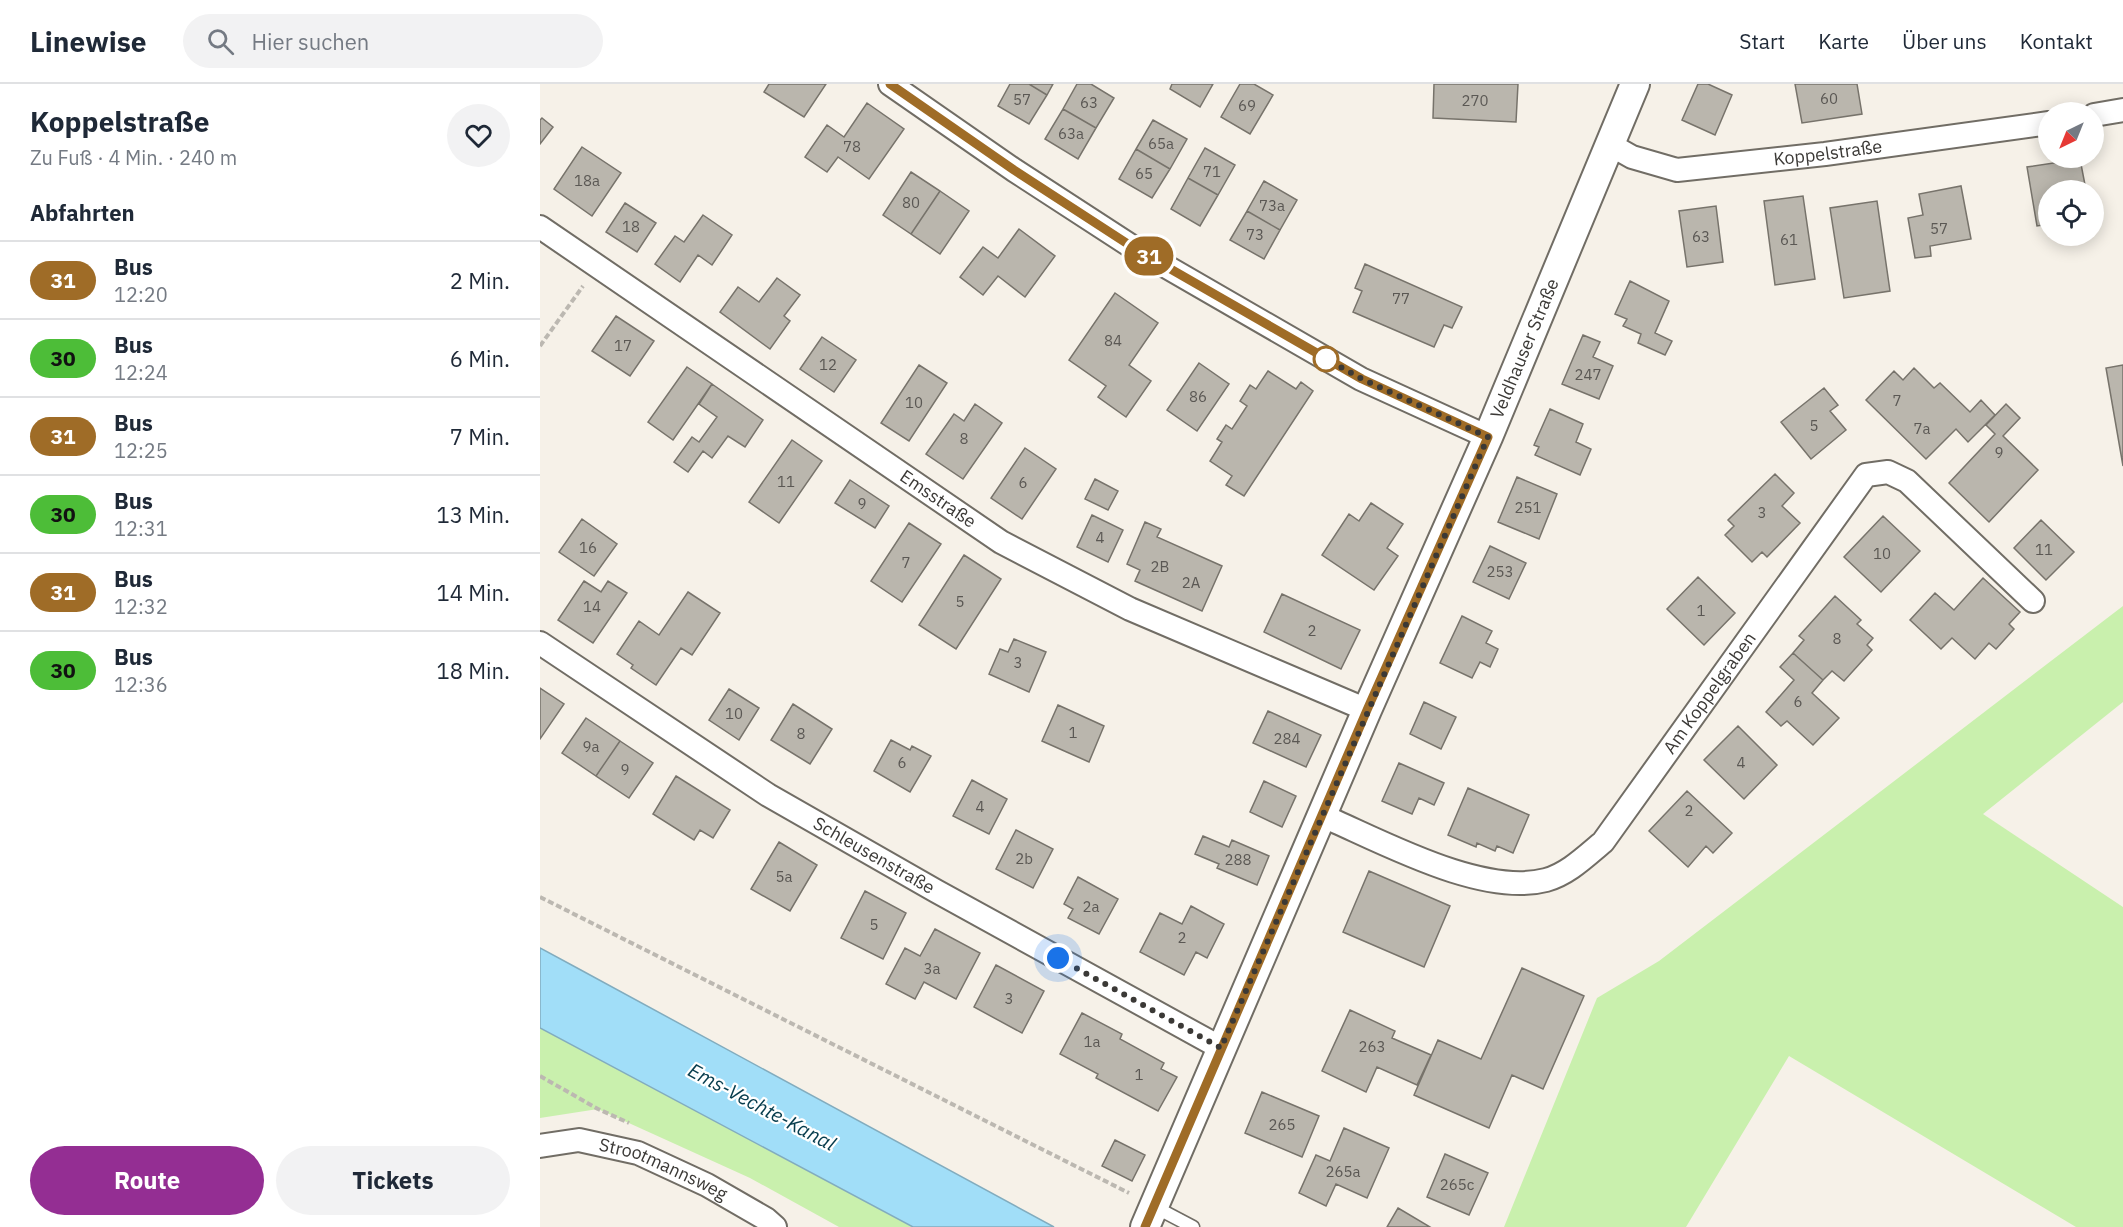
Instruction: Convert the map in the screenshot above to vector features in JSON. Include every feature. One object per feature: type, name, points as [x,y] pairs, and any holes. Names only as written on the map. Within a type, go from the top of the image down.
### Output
[{"type":"street","points":[[890,84],[1014,170],[1134,248],[1362,379],[1488,437]]},
{"type":"street","name":"Veldhauser Straße","points":[[1145,1210],[1221,1048],[1488,437],[1635,84]]},
{"type":"street","points":[[2104,113],[2123,110]]},
{"type":"street","name":"Koppelstraße","points":[[1609,144],[1632,157],[1677,170],[1826,154],[2038,125]]},
{"type":"street","name":"Emsstraße","points":[[540,227],[1001,542],[1130,609],[1367,710]]},
{"type":"street","name":"Am Koppelgraben","points":[[1323,816],[1437,865],[1488,881],[1517,883],[1546,880],[1578,864],[1603,842],[1866,475],[1888,472],[1907,481],[2034,601]]},
{"type":"street","name":"Schleusenstraße","points":[[540,643],[768,795],[936,891],[1221,1048]]},
{"type":"street","name":"Strootmannsweg","points":[[540,1146],[579,1140],[638,1153],[707,1185],[776,1227]]},
{"type":"lane","points":[[1145,1210],[1193,1227]]},
{"type":"path","points":[[540,346],[597,266]]},
{"type":"path","points":[[540,897],[1145,1210]]},
{"type":"green space","points":[[2123,606],[2123,702],[1983,814],[2123,907],[2123,1227],[2076,1227],[1789,1056],[1686,1227],[1504,1227],[1597,998],[1659,961]]},
{"type":"green space","points":[[540,1028],[911,1227],[839,1227],[750,1178],[598,1109],[540,1118]]},
{"type":"water","name":"Ems-Vechte-Kanal","points":[[540,948],[1054,1227],[913,1227],[540,1028]]},
{"type":"building","points":[[769,84],[826,84],[804,117],[764,92]]},
{"type":"building","points":[[1010,84],[1029,84],[1047,95],[1029,124],[998,106]]},
{"type":"building","points":[[1029,84],[1053,84],[1047,95]]},
{"type":"building","points":[[1077,84],[1091,84],[1114,98],[1096,128],[1063,109]]},
{"type":"building","points":[[1172,84],[1213,84],[1200,107],[1170,89]]},
{"type":"building","points":[[1240,84],[1254,84],[1273,95],[1250,134],[1221,117]]},
{"type":"building","points":[[1434,84],[1518,84],[1516,122],[1433,118]]},
{"type":"building","points":[[1698,84],[1708,84],[1732,95],[1715,135],[1682,120]]},
{"type":"building","points":[[1795,84],[1857,84],[1862,114],[1802,123]]},
{"type":"building","points":[[867,103],[904,129],[869,179],[838,157],[827,172],[805,157],[827,125],[844,137]]},
{"type":"building","points":[[1063,109],[1096,128],[1078,159],[1045,139]]},
{"type":"building","points":[[542,118],[553,127],[540,144],[540,120]]},
{"type":"building","points":[[1153,120],[1187,139],[1170,169],[1136,149]]},
{"type":"building","points":[[582,147],[621,173],[592,216],[554,189]]},
{"type":"building","points":[[1205,148],[1235,165],[1218,195],[1188,178]]},
{"type":"building","points":[[1136,149],[1170,169],[1152,198],[1119,179]]},
{"type":"building","points":[[2038,165],[2038,168],[2082,168],[2084,180],[2038,180],[2038,226],[2037,226],[2027,167]]},
{"type":"building","points":[[911,172],[940,191],[911,234],[883,215]]},
{"type":"building","points":[[1188,178],[1218,195],[1200,226],[1171,209]]},
{"type":"building","points":[[1264,181],[1297,200],[1280,230],[1247,211]]},
{"type":"building","points":[[1961,186],[1971,239],[1930,246],[1931,256],[1915,258],[1908,218],[1923,215],[1919,194]]},
{"type":"building","points":[[940,191],[969,211],[940,254],[911,234]]},
{"type":"building","points":[[1803,196],[1815,279],[1775,285],[1764,201]]},
{"type":"building","points":[[1877,201],[1890,291],[1844,298],[1830,208]]},
{"type":"building","points":[[625,203],[656,223],[637,252],[606,232]]},
{"type":"building","points":[[1716,206],[1723,262],[1687,267],[1679,211]]},
{"type":"building","points":[[1247,211],[1280,230],[1264,259],[1230,240]]},
{"type":"building","points":[[703,215],[732,235],[712,265],[698,255],[680,282],[655,264],[675,236],[684,242]]},
{"type":"building","points":[[1019,229],[1055,256],[1025,297],[998,276],[983,295],[960,277],[983,247],[998,258]]},
{"type":"building","points":[[1365,264],[1462,307],[1452,328],[1444,325],[1434,347],[1353,312],[1362,291],[1355,288]]},
{"type":"building","points":[[777,278],[800,295],[784,316],[790,321],[770,349],[720,312],[738,287],[759,302]]},
{"type":"building","points":[[1630,281],[1669,301],[1655,333],[1672,341],[1665,355],[1638,343],[1641,334],[1623,326],[1627,319],[1615,314]]},
{"type":"building","points":[[1115,293],[1158,323],[1129,365],[1151,381],[1126,417],[1098,397],[1106,386],[1069,360]]},
{"type":"building","points":[[616,316],[654,341],[630,376],[592,351]]},
{"type":"building","points":[[1583,335],[1600,342],[1593,357],[1613,366],[1599,399],[1562,384]]},
{"type":"building","points":[[822,337],[856,360],[834,392],[800,369]]},
{"type":"building","points":[[1199,363],[1229,384],[1197,431],[1167,410]]},
{"type":"building","points":[[919,365],[947,383],[909,441],[881,423]]},
{"type":"building","points":[[2123,365],[2123,466],[2106,368]]},
{"type":"building","points":[[687,367],[712,384],[673,440],[648,422]]},
{"type":"building","points":[[1914,368],[1934,388],[1940,383],[1970,412],[1981,400],[1995,415],[1968,442],[1956,429],[1926,459],[1866,400],[1894,371],[1903,380]]},
{"type":"building","points":[[1268,371],[1296,389],[1301,382],[1313,391],[1244,496],[1226,485],[1232,476],[1210,461],[1222,442],[1217,439],[1226,425],[1232,429],[1247,406],[1240,401],[1250,385],[1256,389]]},
{"type":"building","points":[[712,384],[763,420],[745,447],[728,436],[712,458],[703,451],[688,472],[674,462],[692,437],[699,442],[717,417],[699,404]]},
{"type":"building","points":[[1824,388],[1838,405],[1830,411],[1846,430],[1811,459],[1781,422]]},
{"type":"building","points":[[975,404],[1002,423],[963,479],[926,454],[954,414],[964,421]]},
{"type":"building","points":[[2006,404],[2020,418],[2003,436],[2038,470],[1989,522],[1949,483],[1995,434],[1986,425]]},
{"type":"building","points":[[1550,409],[1583,424],[1576,442],[1591,449],[1580,475],[1535,455],[1539,447],[1534,445]]},
{"type":"building","points":[[792,440],[822,461],[779,523],[749,502]]},
{"type":"building","points":[[1025,448],[1056,469],[1022,519],[991,498]]},
{"type":"building","points":[[1775,474],[1794,493],[1782,506],[1800,523],[1767,557],[1762,552],[1752,562],[1725,535],[1734,526],[1728,520]]},
{"type":"building","points":[[1517,477],[1557,494],[1539,539],[1498,522]]},
{"type":"building","points":[[1095,479],[1118,491],[1108,510],[1085,499]]},
{"type":"building","points":[[850,480],[889,506],[875,528],[835,503]]},
{"type":"building","points":[[1371,503],[1403,524],[1387,548],[1398,556],[1374,590],[1322,555],[1349,514],[1359,521]]},
{"type":"building","points":[[1092,515],[1123,530],[1108,562],[1077,547]]},
{"type":"building","points":[[1883,516],[1920,551],[1881,592],[1844,557]]},
{"type":"building","points":[[582,519],[617,544],[594,576],[559,552]]},
{"type":"building","points":[[2041,520],[2074,552],[2046,580],[2014,548]]},
{"type":"building","points":[[1145,522],[1161,529],[1157,537],[1222,566],[1202,611],[1135,581],[1140,570],[1127,564]]},
{"type":"building","points":[[909,523],[941,544],[902,602],[871,581]]},
{"type":"building","points":[[1490,546],[1526,563],[1509,599],[1473,582]]},
{"type":"building","points":[[964,555],[1001,579],[956,649],[919,625]]},
{"type":"building","points":[[1698,577],[1735,613],[1704,645],[1667,609]]},
{"type":"building","points":[[1983,578],[2020,612],[2009,624],[2014,629],[1996,649],[1989,643],[1975,659],[1952,638],[1941,649],[1910,620],[1935,593],[1954,610]]},
{"type":"building","points":[[584,581],[601,592],[608,581],[627,593],[593,643],[558,620]]},
{"type":"building","points":[[688,592],[720,613],[692,655],[681,648],[656,685],[631,668],[633,665],[617,654],[639,621],[659,635]]},
{"type":"building","points":[[1282,594],[1360,630],[1341,669],[1264,632]]},
{"type":"building","points":[[1835,596],[1861,620],[1857,624],[1873,638],[1867,645],[1872,650],[1844,681],[1832,671],[1823,680],[1793,653],[1804,640],[1799,636]]},
{"type":"building","points":[[1462,616],[1492,631],[1486,643],[1498,649],[1490,667],[1480,662],[1472,678],[1440,663]]},
{"type":"building","points":[[1014,639],[1046,652],[1029,692],[989,674],[1000,649],[1008,652]]},
{"type":"building","points":[[1793,653],[1823,680],[1812,693],[1839,718],[1813,745],[1787,721],[1781,726],[1766,712],[1794,680],[1780,667]]},
{"type":"building","points":[[540,688],[564,704],[540,739]]},
{"type":"building","points":[[729,689],[759,708],[739,740],[709,720]]},
{"type":"building","points":[[1424,702],[1456,717],[1441,749],[1410,734]]},
{"type":"building","points":[[793,704],[832,729],[810,764],[771,740]]},
{"type":"building","points":[[1058,705],[1104,726],[1089,762],[1042,741]]},
{"type":"building","points":[[1268,711],[1321,735],[1306,767],[1253,743]]},
{"type":"building","points":[[586,718],[620,741],[596,776],[562,753]]},
{"type":"building","points":[[1738,726],[1777,765],[1744,799],[1704,760]]},
{"type":"building","points":[[891,740],[910,750],[912,746],[931,756],[910,792],[874,771]]},
{"type":"building","points":[[620,741],[653,763],[629,798],[596,776]]},
{"type":"building","points":[[1399,763],[1444,783],[1434,805],[1419,798],[1412,814],[1382,801]]},
{"type":"building","points":[[676,776],[730,810],[713,838],[700,830],[694,840],[653,814]]},
{"type":"building","points":[[972,780],[1007,799],[989,834],[953,816]]},
{"type":"building","points":[[1264,781],[1296,796],[1282,827],[1250,812]]},
{"type":"building","points":[[1468,788],[1529,815],[1513,853],[1497,846],[1495,851],[1477,843],[1476,847],[1448,835]]},
{"type":"building","points":[[1687,791],[1732,833],[1713,853],[1706,846],[1688,867],[1649,831]]},
{"type":"building","points":[[1016,830],[1053,849],[1033,888],[996,869]]},
{"type":"building","points":[[1203,836],[1229,847],[1232,840],[1269,856],[1257,885],[1217,868],[1219,864],[1195,854]]},
{"type":"building","points":[[779,842],[817,865],[790,911],[751,889]]},
{"type":"building","points":[[1369,871],[1450,906],[1424,967],[1343,932]]},
{"type":"building","points":[[1078,877],[1118,899],[1099,934],[1068,918],[1073,909],[1064,904]]},
{"type":"building","points":[[865,891],[906,913],[883,959],[841,938]]},
{"type":"building","points":[[1191,906],[1224,924],[1207,958],[1196,952],[1184,975],[1140,952],[1160,913],[1182,924]]},
{"type":"building","points":[[935,929],[980,953],[956,999],[924,982],[915,999],[886,984],[905,948],[920,956]]},
{"type":"building","points":[[996,965],[1044,991],[1022,1033],[974,1007]]},
{"type":"building","points":[[1522,968],[1584,996],[1543,1089],[1512,1075],[1489,1128],[1414,1095],[1438,1040],[1481,1059]]},
{"type":"building","points":[[1350,1010],[1395,1031],[1392,1038],[1431,1055],[1417,1085],[1377,1067],[1366,1092],[1322,1071]]},
{"type":"building","points":[[1082,1013],[1122,1034],[1120,1039],[1164,1063],[1161,1069],[1177,1077],[1158,1111],[1096,1078],[1098,1074],[1060,1054]]},
{"type":"building","points":[[1262,1092],[1319,1116],[1302,1157],[1245,1133]]},
{"type":"building","points":[[1344,1128],[1389,1148],[1367,1198],[1336,1184],[1326,1206],[1299,1193],[1316,1155],[1330,1161]]},
{"type":"building","points":[[1115,1140],[1145,1155],[1132,1181],[1102,1166]]},
{"type":"building","points":[[1445,1154],[1488,1173],[1469,1215],[1427,1197]]},
{"type":"building","points":[[1398,1208],[1430,1227],[1387,1227]]},
{"type":"bus line","name":"31","points":[[890,84],[1014,170],[1134,248],[1362,379],[1488,437],[1367,710],[1145,1227]]},
{"type":"route","points":[[1058,958],[1221,1048],[1488,437],[1362,379],[1326,359]]}]
